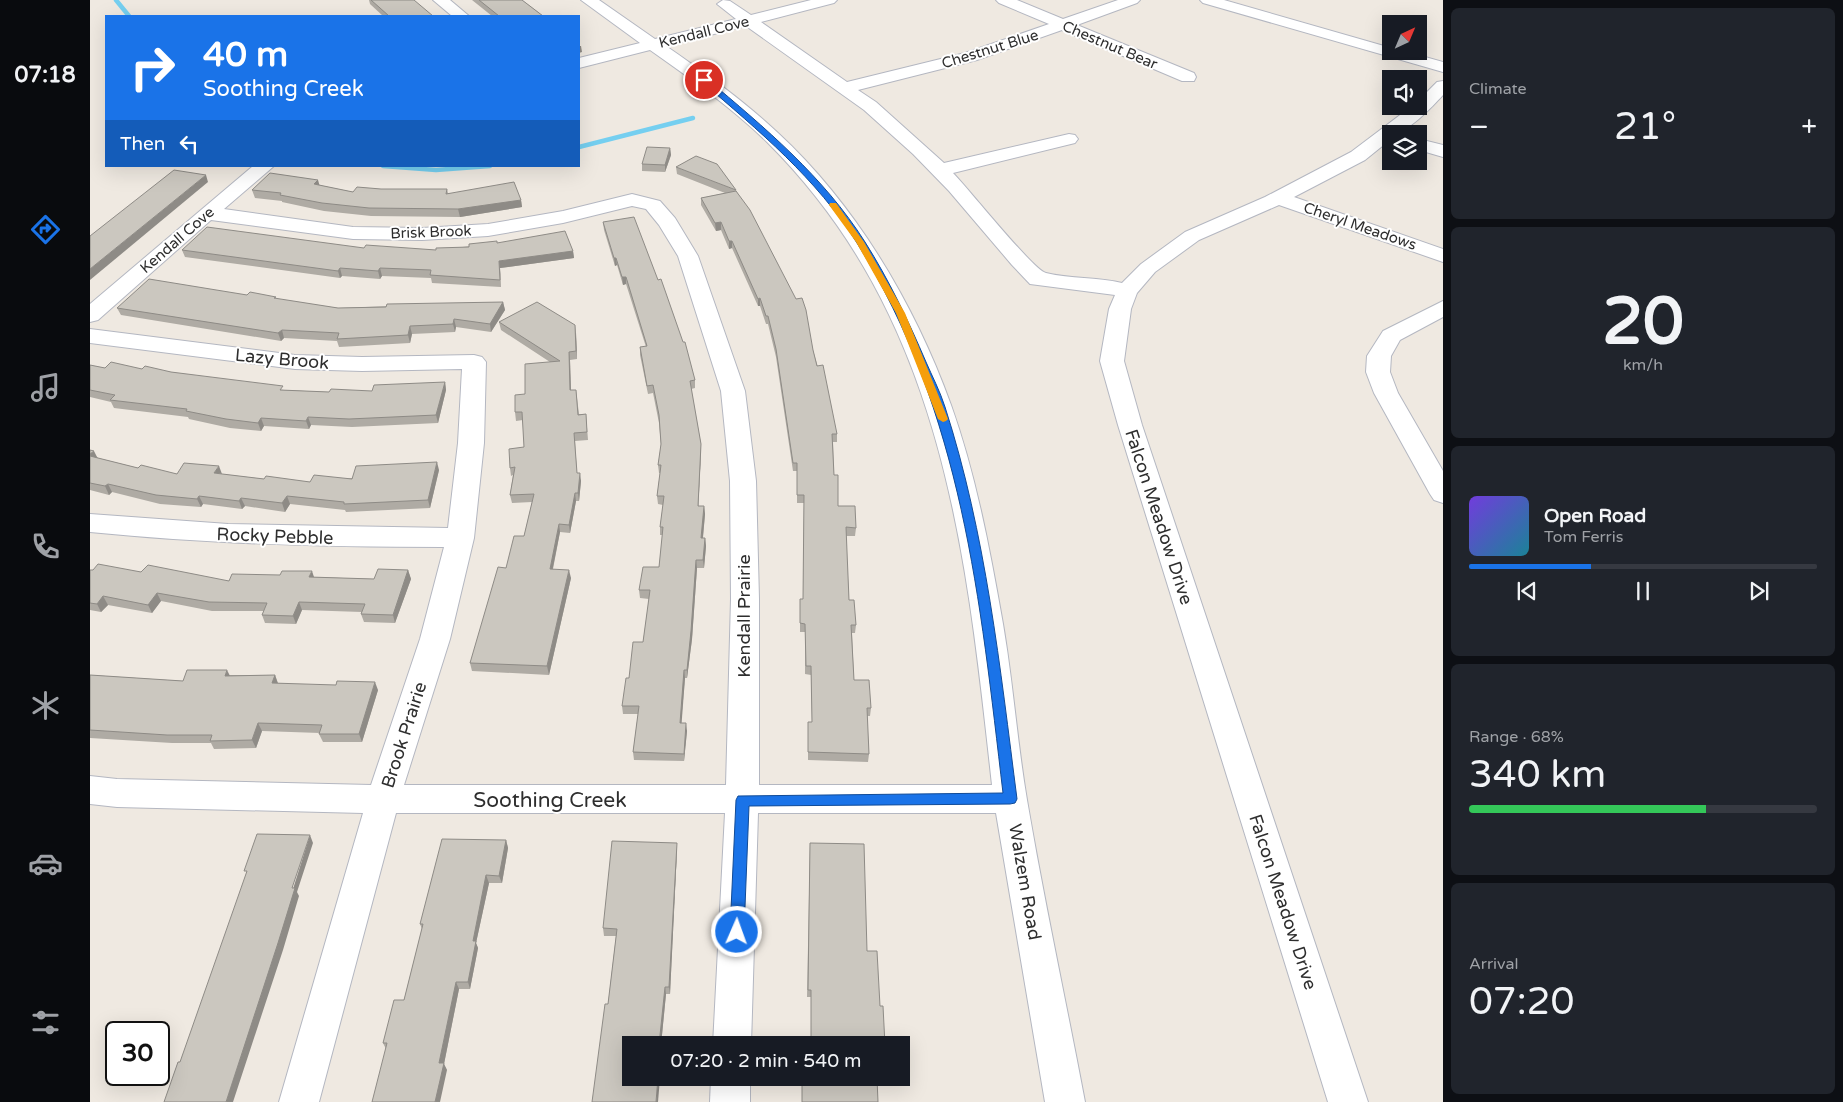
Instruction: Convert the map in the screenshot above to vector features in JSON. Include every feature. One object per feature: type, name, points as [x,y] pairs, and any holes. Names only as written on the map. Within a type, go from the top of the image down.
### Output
[{"type":"street","points":[[441,0],[460,15]]},
{"type":"street","name":"Walzem Road","points":[[589,0],[718,90],[773,138],[826,196],[860,242],[900,313],[939,405],[968,510],[989,626],[1010,799],[1065,1102]]},
{"type":"street","name":"Kendall Cove","points":[[580,63],[829,0]]},
{"type":"street","name":"Chestnut Bear","points":[[1004,0],[1188,77]]},
{"type":"street","name":"Chestnut Blue","points":[[845,88],[971,57],[1132,0]]},
{"type":"street","points":[[1208,0],[1269,20],[1443,67]]},
{"type":"street","points":[[725,4],[870,106],[940,170],[995,230],[1019,261],[1038,279],[1102,284],[1127,291]]},
{"type":"street","name":"Falcon Meadow Drive","points":[[1401,125],[1443,86]]},
{"type":"street","points":[[940,170],[1069,139]]},
{"type":"street","name":"Falcon Meadow Drive","points":[[1348,1102],[1136,444],[1112,361],[1120,309],[1127,291],[1148,268],[1170,250],[1192,236],[1277,198],[1358,156],[1382,140]]},
{"type":"street","points":[[1427,146],[1443,151]]},
{"type":"street","name":"Kendall Cove","points":[[90,315],[207,213],[264,167]]},
{"type":"street","name":"Cheryl Meadows","points":[[1277,198],[1443,256]]},
{"type":"street","name":"Brisk Brook","points":[[207,213],[353,233],[422,234],[488,230],[564,217],[632,200],[653,205]]},
{"type":"street","name":"Kendall Prairie","points":[[653,205],[668,222],[688,256],[709,314],[733,391],[743,491],[745,599],[742,800],[732,1036]]},
{"type":"street","points":[[1443,308],[1392,336],[1379,356],[1378,372],[1386,393],[1443,494]]},
{"type":"street","name":"Lazy Brook","points":[[90,336],[295,362],[386,364],[474,362]]},
{"type":"street","name":"Brook Prairie","points":[[299,1102],[383,799],[435,638],[460,538],[471,443],[474,362]]},
{"type":"street","name":"Rocky Pebble","points":[[90,523],[228,535],[341,538],[460,538]]},
{"type":"street","name":"Soothing Creek","points":[[90,790],[127,793],[383,799],[1010,799]]},
{"type":"street","points":[[730,1102],[731,1086]]},
{"type":"building","points":[[371,0],[414,0],[432,15],[388,15]]},
{"type":"building","points":[[479,0],[522,0],[542,15],[498,15]]},
{"type":"building","points":[[647,147],[670,148],[665,165],[642,164]]},
{"type":"building","points":[[696,156],[717,164],[736,190],[676,167]]},
{"type":"building","points":[[174,170],[206,175],[90,269],[90,236]]},
{"type":"building","points":[[270,173],[318,180],[314,184],[353,192],[357,187],[447,189],[446,194],[514,182],[521,200],[458,209],[369,208],[322,203],[280,195],[281,193],[252,190]]},
{"type":"building","points":[[736,191],[750,210],[796,299],[802,298],[817,366],[823,365],[837,434],[832,434],[834,475],[838,475],[838,506],[855,506],[856,528],[846,527],[849,600],[854,600],[856,625],[851,625],[854,680],[869,680],[871,708],[867,708],[869,754],[808,752],[808,722],[812,722],[811,666],[806,666],[805,624],[800,623],[800,599],[803,599],[804,495],[797,495],[797,463],[793,463],[776,349],[768,316],[766,316],[760,298],[758,299],[732,241],[729,241],[721,222],[715,223],[701,198]]},
{"type":"building","points":[[634,217],[658,280],[661,279],[683,342],[685,342],[695,380],[690,381],[701,444],[698,506],[704,506],[701,538],[705,538],[703,560],[696,560],[687,670],[684,670],[680,723],[686,723],[684,754],[633,752],[639,706],[622,706],[626,678],[629,678],[633,642],[643,642],[650,590],[639,590],[643,567],[659,567],[663,527],[660,527],[664,496],[657,496],[661,465],[658,465],[661,444],[659,415],[653,385],[647,386],[640,347],[647,346],[626,277],[622,277],[616,258],[614,258],[603,222]]},
{"type":"building","points":[[207,227],[364,248],[366,245],[436,250],[436,248],[469,247],[469,244],[497,241],[497,243],[565,231],[573,251],[499,261],[500,280],[430,275],[431,270],[380,268],[378,271],[340,268],[338,271],[182,250]]},
{"type":"building","points":[[149,279],[247,295],[250,292],[276,297],[274,298],[338,308],[386,307],[387,304],[503,302],[490,324],[454,319],[453,324],[410,326],[408,335],[337,339],[339,333],[282,330],[278,333],[117,308]]},
{"type":"building","points":[[537,302],[575,325],[576,351],[569,352],[570,390],[576,390],[578,415],[586,414],[587,432],[574,433],[577,473],[580,473],[578,493],[575,493],[569,525],[559,524],[550,569],[569,570],[547,666],[470,663],[498,567],[506,568],[514,536],[524,536],[534,494],[510,495],[515,467],[510,468],[509,449],[524,447],[522,412],[515,412],[515,395],[525,394],[525,364],[560,361],[499,322]]},
{"type":"building","points":[[111,362],[142,369],[145,366],[171,372],[283,386],[280,390],[329,392],[331,389],[372,391],[374,385],[445,382],[436,415],[349,419],[308,417],[306,421],[261,418],[258,423],[226,419],[186,411],[187,409],[110,400],[115,395],[90,390],[90,365],[105,368]]},
{"type":"building","points":[[90,456],[138,468],[141,465],[177,474],[184,463],[219,466],[214,473],[264,479],[266,476],[310,482],[314,475],[352,479],[356,466],[437,462],[428,500],[344,504],[344,502],[287,496],[282,503],[241,498],[239,501],[199,496],[197,499],[156,495],[108,484],[105,486],[90,483]]},
{"type":"building","points":[[98,564],[141,572],[148,565],[229,581],[232,574],[280,575],[282,571],[312,571],[309,577],[374,579],[378,569],[408,570],[393,615],[361,614],[365,604],[299,602],[293,616],[262,615],[267,603],[209,602],[157,593],[148,605],[103,596],[97,604],[90,603],[90,570],[93,570]]},
{"type":"building","points":[[187,670],[227,670],[225,676],[275,675],[272,683],[336,685],[337,681],[375,682],[359,734],[319,734],[322,725],[258,723],[252,740],[210,741],[212,735],[167,735],[90,730],[90,675],[183,681]]},
{"type":"building","points":[[257,834],[310,835],[292,888],[295,888],[278,943],[226,1102],[164,1102],[178,1062],[180,1062],[247,871],[244,871]]},
{"type":"building","points":[[442,839],[506,840],[499,876],[486,875],[473,941],[476,941],[468,982],[456,982],[439,1063],[444,1063],[435,1102],[372,1102],[387,1043],[383,1043],[394,1000],[404,1000],[423,924],[420,924]]},
{"type":"building","points":[[612,841],[677,843],[669,987],[665,987],[660,1036],[622,1036],[622,1086],[657,1086],[656,1102],[592,1102],[605,1004],[608,1004],[617,929],[603,928]]},
{"type":"building","points":[[810,843],[864,844],[867,951],[877,951],[880,1006],[883,1006],[885,1036],[811,1036],[811,990],[808,990]]},
{"type":"building","points":[[802,1086],[877,1086],[878,1102],[802,1102]]},
{"type":"waterway","points":[[116,0],[128,15]]},
{"type":"waterway","points":[[580,147],[693,118]]},
{"type":"waterway","points":[[396,167],[436,170],[476,167]]},
{"type":"slow traffic","points":[[833,205],[860,242],[883,279],[900,313],[939,405],[943,419]]},
{"type":"route","points":[[704,80],[773,138],[826,196],[860,242],[883,279],[900,313],[939,405],[968,510],[989,626],[1010,799],[742,800],[737,932]]}]
